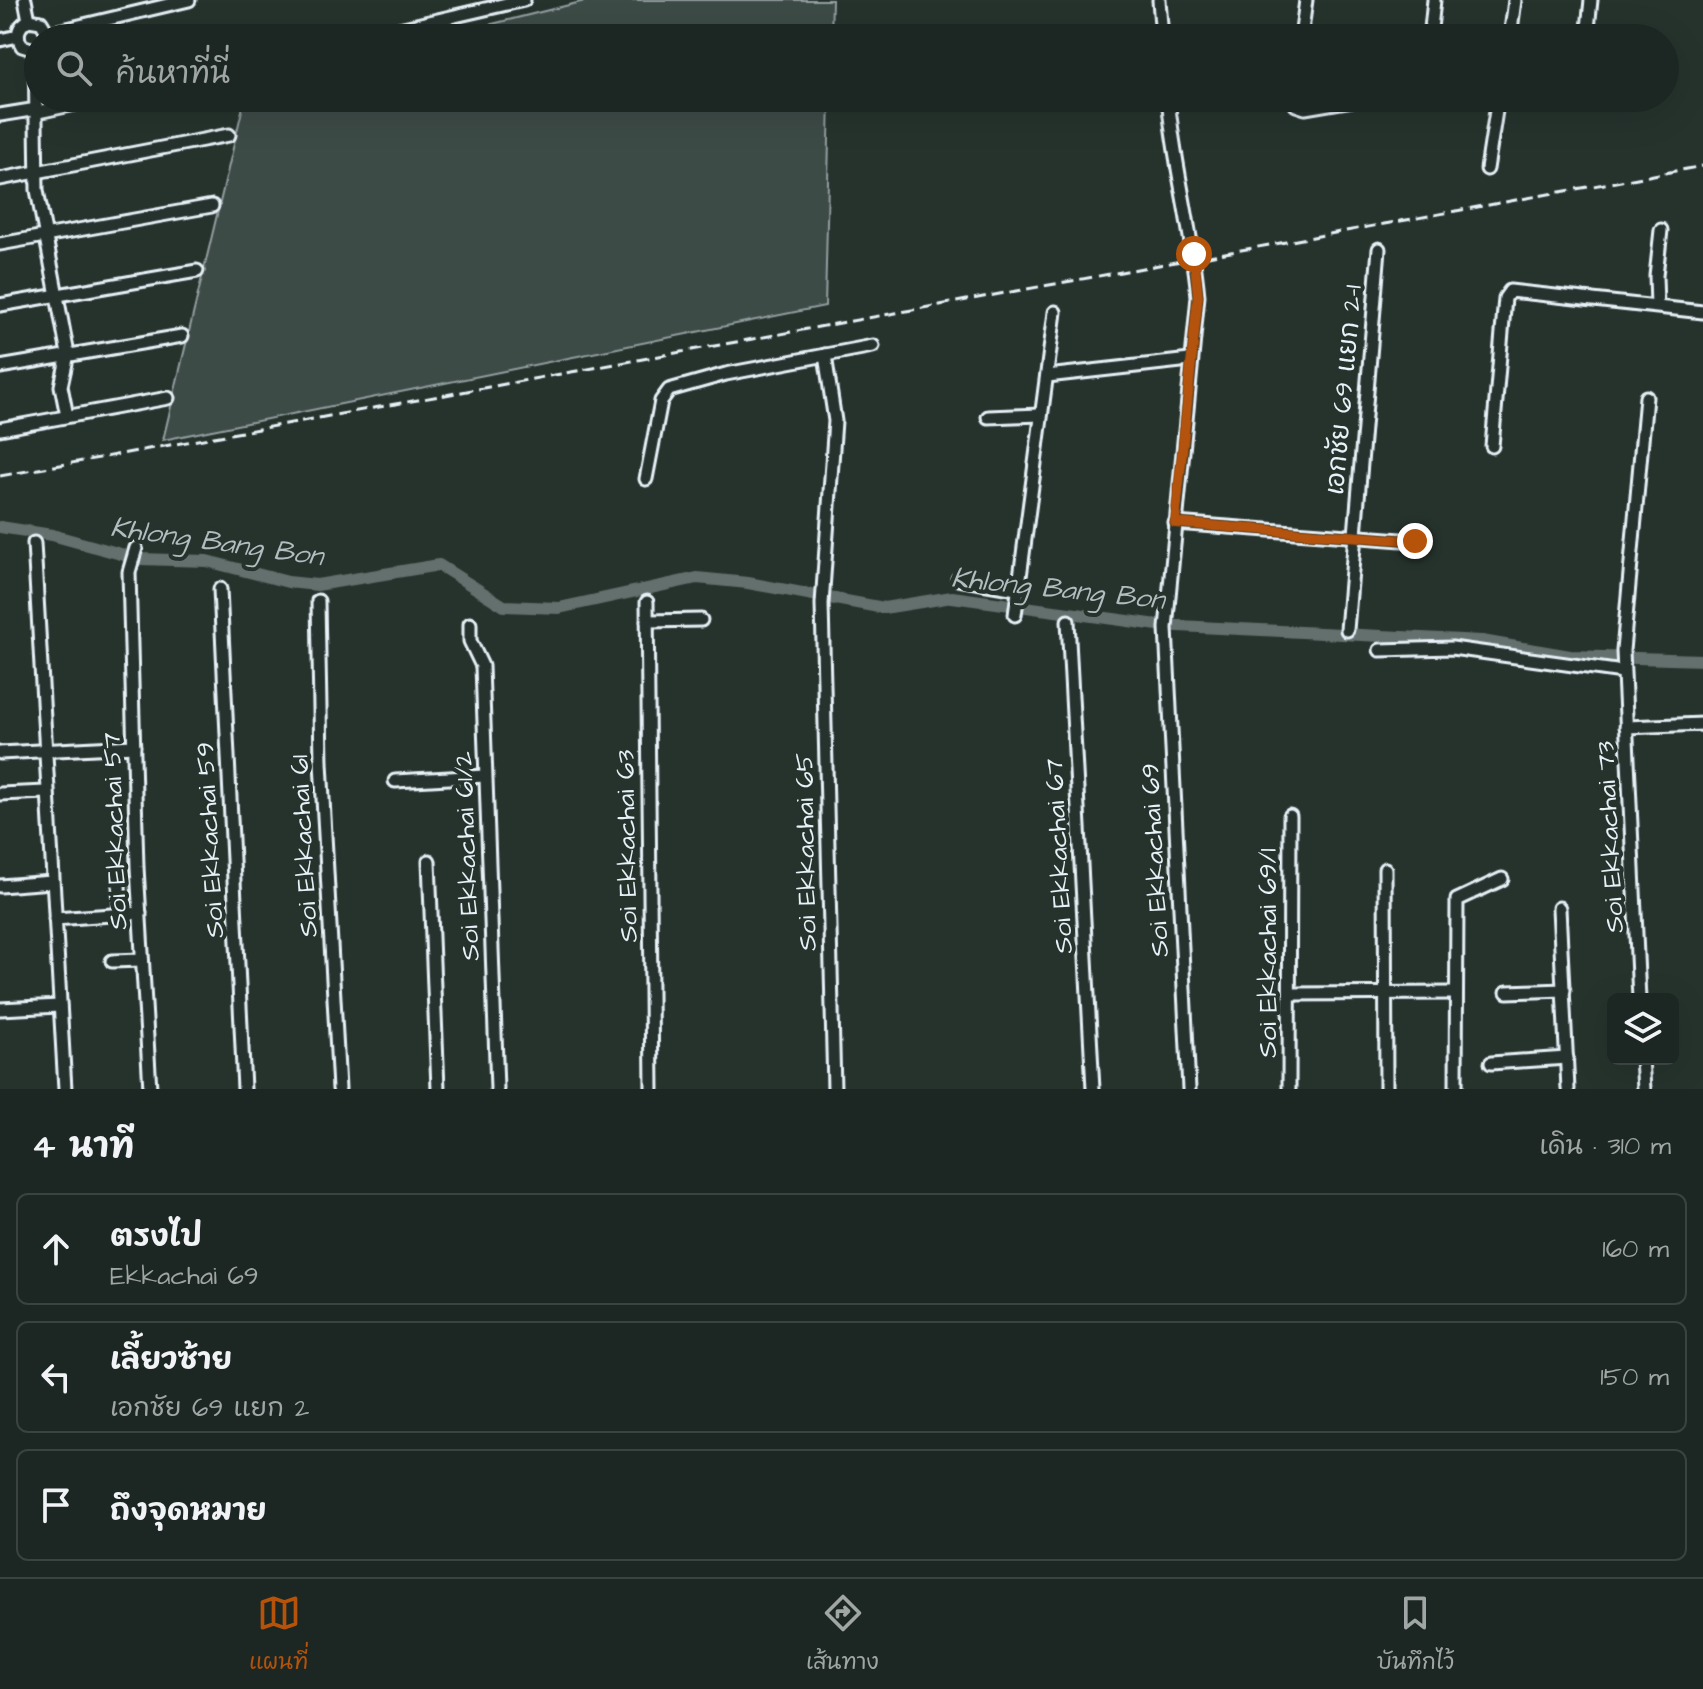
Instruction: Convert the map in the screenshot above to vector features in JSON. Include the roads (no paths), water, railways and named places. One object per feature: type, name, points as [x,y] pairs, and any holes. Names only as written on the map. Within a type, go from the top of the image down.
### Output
[{"type":"street","points":[[25,0],[29,20]]},
{"type":"street","points":[[96,24],[189,0]]},
{"type":"street","points":[[1159,0],[1161,24]]},
{"type":"street","points":[[1303,24],[1306,0]]},
{"type":"street","points":[[1431,24],[1434,0]]},
{"type":"street","points":[[1512,24],[1515,0]]},
{"type":"street","points":[[1588,24],[1591,0]]},
{"type":"street","points":[[420,24],[518,1]]},
{"type":"street","points":[[24,47],[18,36],[21,26],[29,20],[42,24]]},
{"type":"street","points":[[0,40],[18,36]]},
{"type":"street","points":[[0,115],[28,112]]},
{"type":"street","points":[[38,112],[38,171],[45,236],[68,354],[61,386],[67,416]]},
{"type":"street","name":"Soi Ekkachai 69","points":[[1169,112],[1173,151],[1195,259],[1198,296],[1166,628],[1189,1089]]},
{"type":"street","points":[[1487,169],[1496,112]]},
{"type":"street","points":[[0,179],[229,135]]},
{"type":"street","points":[[0,244],[212,206]]},
{"type":"street","points":[[1657,306],[1656,276],[1661,230]]},
{"type":"street","name":"เอกชัย 69 แยก 2-1","points":[[1347,630],[1352,536],[1379,249]]},
{"type":"street","points":[[0,305],[197,271]]},
{"type":"street","points":[[1492,446],[1506,294],[1516,290],[1703,312]]},
{"type":"street","points":[[1015,615],[1055,312]]},
{"type":"street","points":[[0,367],[182,336]]},
{"type":"street","points":[[646,479],[666,392],[726,374],[873,346]]},
{"type":"street","name":"Soi Ekkachai 65","points":[[825,355],[835,421],[823,583],[834,1089]]},
{"type":"street","points":[[1047,376],[1190,360]]},
{"type":"street","name":"Soi Ekkachai 73","points":[[1639,993],[1623,651],[1646,397]]},
{"type":"street","points":[[0,429],[168,398]]},
{"type":"street","points":[[988,417],[1041,415]]},
{"type":"street","points":[[1175,523],[1415,541]]},
{"type":"street","points":[[34,543],[65,1089]]},
{"type":"street","name":"Soi Ekkachai 57","points":[[136,548],[129,572],[140,913],[150,1089]]},
{"type":"street","points":[[958,579],[1016,591]]},
{"type":"street","name":"Soi Ekkachai 59","points":[[220,589],[244,1089]]},
{"type":"street","name":"Soi Ekkachai 61","points":[[318,601],[321,762],[339,1089]]},
{"type":"street","name":"Soi Ekkachai 63","points":[[647,602],[652,1089]]},
{"type":"street","points":[[647,621],[701,620]]},
{"type":"street","name":"Soi Ekkachai 67","points":[[1068,621],[1093,1089]]},
{"type":"street","name":"Soi Ekkachai 61/2","points":[[470,624],[470,641],[482,660],[497,1089]]},
{"type":"street","points":[[1380,650],[1452,648],[1623,672]]},
{"type":"street","points":[[1626,727],[1703,724]]},
{"type":"street","points":[[0,753],[134,746]]},
{"type":"street","points":[[395,781],[485,776]]},
{"type":"street","points":[[0,794],[46,792]]},
{"type":"street","name":"Soi Ekkachai 69/1","points":[[1289,1089],[1290,816]]},
{"type":"street","points":[[429,861],[438,1089]]},
{"type":"street","points":[[1385,869],[1386,1089]]},
{"type":"street","points":[[1456,1089],[1454,993],[1457,900],[1502,879]]},
{"type":"street","points":[[0,886],[52,882]]},
{"type":"street","points":[[119,883],[120,915]]},
{"type":"street","points":[[1559,908],[1568,1089]]},
{"type":"street","points":[[55,919],[140,913]]},
{"type":"street","points":[[112,961],[142,960]]},
{"type":"street","points":[[1507,992],[1564,990]]},
{"type":"street","points":[[1290,994],[1454,993]]},
{"type":"street","points":[[0,1009],[60,1006]]},
{"type":"street","points":[[1491,1063],[1567,1058]]},
{"type":"street","points":[[1642,1065],[1644,1089]]},
{"type":"waterway","name":"Khlong Bang Bon","points":[[0,527],[52,535],[139,559],[207,561],[288,582],[317,585],[439,565],[504,606],[559,608],[697,578],[748,583],[884,608],[952,597],[1158,625],[1482,641],[1570,656],[1703,660]]},
{"type":"railway","points":[[0,476],[1703,166]]}]
